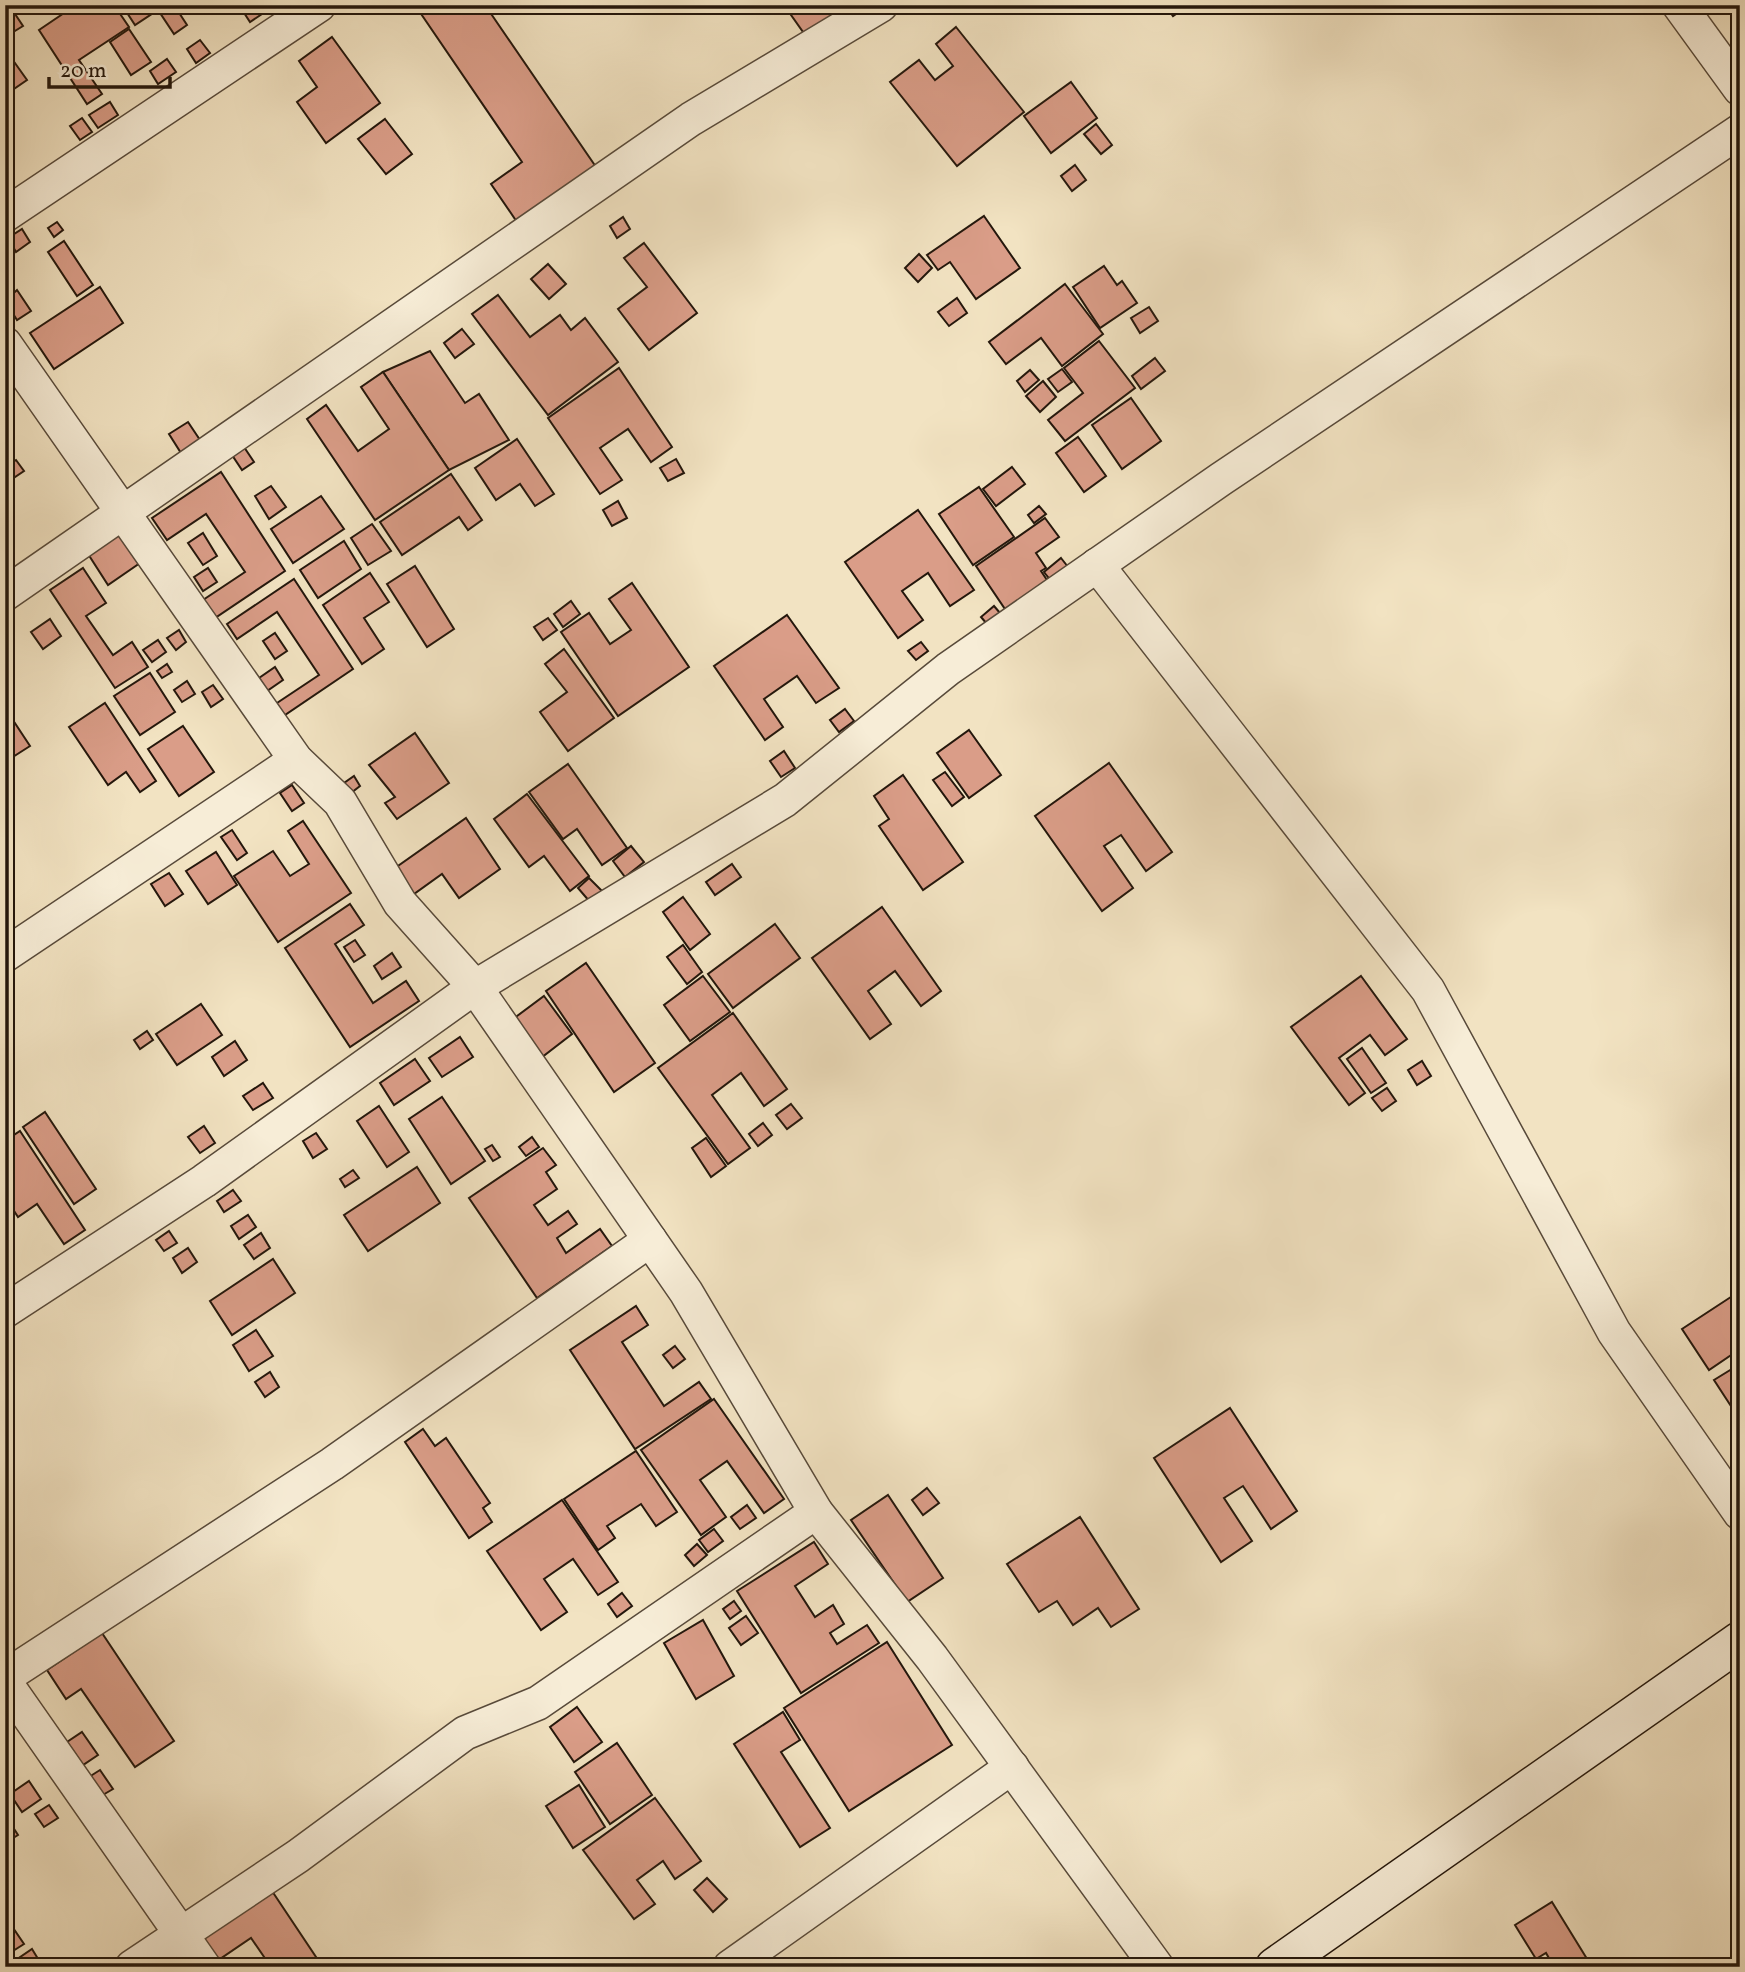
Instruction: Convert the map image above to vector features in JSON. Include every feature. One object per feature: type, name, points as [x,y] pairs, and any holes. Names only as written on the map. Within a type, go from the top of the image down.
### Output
[{"type":"street","points":[[5,215],[319,5]]},
{"type":"street","points":[[5,594],[691,119],[881,5]]},
{"type":"street","points":[[1679,5],[1740,89]]},
{"type":"street","points":[[5,1311],[204,1181],[475,987],[785,800],[947,669],[1740,131]]},
{"type":"street","points":[[5,344],[296,760],[340,802],[400,903],[475,987],[686,1293],[816,1512],[932,1658],[1157,1967]]},
{"type":"street","points":[[1097,565],[1428,990],[1614,1332],[1740,1513]]},
{"type":"street","points":[[5,955],[296,760]]},
{"type":"street","points":[[204,1967],[5,1680],[332,1464],[650,1240]]},
{"type":"street","points":[[132,1967],[298,1856],[465,1733],[538,1703],[816,1512]]},
{"type":"street","points":[[1275,1967],[1740,1641]]},
{"type":"street","points":[[730,1967],[1012,1767]]},
{"type":"building","points":[[5,5],[9,5],[23,26],[5,37]]},
{"type":"building","points":[[76,5],[114,5],[129,27],[79,60],[102,94],[87,104],[39,30]]},
{"type":"building","points":[[122,5],[174,5],[187,25],[174,34],[158,10],[135,25]]},
{"type":"building","points":[[239,5],[256,5],[262,14],[250,22]]},
{"type":"building","points":[[415,5],[485,5],[596,167],[517,222],[491,184],[522,162]]},
{"type":"building","points":[[784,5],[840,5],[845,12],[808,39]]},
{"type":"building","points":[[1165,5],[1189,5],[1173,16]]},
{"type":"building","points":[[956,27],[1024,112],[957,166],[890,82],[919,60],[935,80],[953,66],[936,44]]},
{"type":"building","points":[[129,29],[151,62],[131,75],[110,42]]},
{"type":"building","points":[[332,37],[380,103],[326,143],[297,102],[317,87],[299,61]]},
{"type":"building","points":[[200,40],[210,53],[196,63],[187,49]]},
{"type":"building","points":[[5,49],[27,80],[5,95]]},
{"type":"building","points":[[167,59],[176,72],[158,84],[150,71]]},
{"type":"building","points":[[1071,82],[1097,118],[1051,153],[1024,116]]},
{"type":"building","points":[[110,102],[118,115],[98,128],[89,115]]},
{"type":"building","points":[[82,118],[92,132],[80,140],[70,126]]},
{"type":"building","points":[[385,119],[412,154],[386,174],[358,139]]},
{"type":"building","points":[[1096,124],[1112,145],[1101,154],[1084,134]]},
{"type":"building","points":[[1075,165],[1086,180],[1072,191],[1061,176]]},
{"type":"building","points":[[984,216],[1020,268],[976,299],[950,262],[938,270],[927,255]]},
{"type":"building","points":[[623,217],[630,229],[617,238],[610,226]]},
{"type":"building","points":[[57,222],[63,230],[54,237],[48,228]]},
{"type":"building","points":[[22,229],[30,242],[16,252],[8,238]]},
{"type":"building","points":[[64,241],[93,285],[77,296],[48,252]]},
{"type":"building","points":[[644,243],[697,313],[649,350],[618,309],[647,287],[624,258]]},
{"type":"building","points":[[919,254],[932,268],[918,282],[905,268]]},
{"type":"building","points":[[548,264],[566,284],[549,299],[531,279]]},
{"type":"building","points":[[1104,266],[1117,285],[1122,281],[1137,303],[1100,328],[1073,287]]},
{"type":"building","points":[[1065,284],[1103,334],[1062,366],[1041,338],[1006,364],[989,342]]},
{"type":"building","points":[[100,287],[123,323],[54,369],[30,333]]},
{"type":"building","points":[[17,290],[31,311],[17,320],[5,301]]},
{"type":"building","points":[[498,295],[530,337],[560,315],[571,330],[585,318],[618,362],[548,415],[472,314]]},
{"type":"building","points":[[957,298],[967,313],[949,326],[938,312]]},
{"type":"building","points":[[1149,307],[1158,321],[1140,333],[1131,318]]},
{"type":"building","points":[[462,329],[474,344],[455,358],[444,343]]},
{"type":"building","points":[[1099,341],[1135,388],[1065,441],[1048,420],[1083,393],[1064,368]]},
{"type":"building","points":[[430,351],[465,403],[479,394],[509,440],[449,470],[383,372]]},
{"type":"building","points":[[1155,358],[1165,371],[1141,389],[1132,376]]},
{"type":"building","points":[[619,368],[672,447],[651,462],[628,429],[600,448],[622,480],[600,494],[548,418]]},
{"type":"building","points":[[1062,369],[1072,382],[1058,392],[1048,379]]},
{"type":"building","points":[[1030,370],[1039,380],[1025,392],[1017,381]]},
{"type":"building","points":[[383,372],[449,470],[375,520],[307,419],[326,405],[358,451],[389,429],[361,387]]},
{"type":"building","points":[[1043,381],[1056,397],[1040,412],[1026,396]]},
{"type":"building","points":[[1131,398],[1161,441],[1122,469],[1092,425]]},
{"type":"building","points":[[188,422],[200,440],[181,453],[169,434]]},
{"type":"building","points":[[1078,437],[1106,476],[1084,492],[1056,453]]},
{"type":"building","points":[[517,439],[554,494],[535,506],[520,484],[496,500],[475,468]]},
{"type":"building","points":[[244,447],[254,462],[242,470],[232,455]]},
{"type":"building","points":[[676,459],[684,473],[668,481],[660,468]]},
{"type":"building","points":[[16,460],[24,471],[12,479],[5,467]]},
{"type":"building","points":[[1012,467],[1025,484],[996,506],[983,489]]},
{"type":"building","points":[[221,472],[285,571],[215,618],[203,600],[245,572],[206,514],[167,540],[152,518]]},
{"type":"building","points":[[451,474],[482,520],[468,530],[459,517],[402,555],[380,522]]},
{"type":"building","points":[[271,486],[286,507],[269,519],[255,496]]},
{"type":"building","points":[[979,487],[1014,537],[973,565],[939,514]]},
{"type":"building","points":[[5,490],[13,501],[5,506]]},
{"type":"building","points":[[321,496],[344,529],[293,563],[271,529]]},
{"type":"building","points":[[618,501],[627,518],[612,526],[603,510]]},
{"type":"building","points":[[1039,506],[1046,514],[1034,523],[1028,515]]},
{"type":"building","points":[[918,510],[974,590],[950,606],[928,573],[902,591],[923,620],[898,638],[845,562]]},
{"type":"building","points":[[1045,518],[1059,537],[1036,553],[1046,568],[1041,571],[1049,583],[1007,612],[976,566]]},
{"type":"building","points":[[113,521],[140,563],[108,585],[81,543]]},
{"type":"building","points":[[372,524],[391,551],[368,565],[351,538]]},
{"type":"building","points":[[203,533],[217,556],[203,565],[188,543]]},
{"type":"building","points":[[344,541],[361,569],[318,598],[300,570]]},
{"type":"building","points":[[1061,558],[1072,572],[1055,586],[1044,572]]},
{"type":"building","points":[[415,566],[454,629],[427,647],[387,584]]},
{"type":"building","points":[[83,568],[106,603],[86,616],[113,655],[132,642],[148,667],[115,688],[50,590]]},
{"type":"building","points":[[208,568],[217,582],[203,591],[194,577]]},
{"type":"building","points":[[370,573],[389,602],[364,618],[384,649],[362,664],[323,605]]},
{"type":"building","points":[[294,579],[353,669],[279,719],[271,707],[319,675],[277,612],[237,639],[227,624]]},
{"type":"building","points":[[632,583],[689,667],[618,716],[561,632],[589,613],[610,644],[631,630],[609,599]]},
{"type":"building","points":[[571,601],[580,614],[563,627],[554,614]]},
{"type":"building","points":[[994,606],[1006,620],[993,631],[981,617]]},
{"type":"building","points":[[787,615],[839,688],[816,703],[797,676],[764,699],[783,727],[765,740],[714,666]]},
{"type":"building","points":[[548,618],[557,630],[543,640],[534,627]]},
{"type":"building","points":[[50,619],[61,636],[43,649],[31,632]]},
{"type":"building","points":[[179,630],[186,642],[176,650],[167,638]]},
{"type":"building","points":[[275,633],[287,651],[275,659],[263,641]]},
{"type":"building","points":[[158,640],[166,652],[152,662],[143,650]]},
{"type":"building","points":[[921,642],[928,651],[916,660],[908,651]]},
{"type":"building","points":[[564,649],[614,718],[568,751],[540,712],[567,692],[545,664]]},
{"type":"building","points":[[167,664],[172,672],[162,678],[157,671]]},
{"type":"building","points":[[275,667],[283,680],[267,691],[259,678]]},
{"type":"building","points":[[150,673],[175,712],[140,735],[114,696]]},
{"type":"building","points":[[187,681],[195,694],[182,702],[174,690]]},
{"type":"building","points":[[213,685],[223,699],[211,707],[202,692]]},
{"type":"building","points":[[105,703],[156,781],[140,792],[126,772],[108,785],[69,727]]},
{"type":"building","points":[[5,708],[30,746],[5,762]]},
{"type":"building","points":[[845,709],[854,721],[839,732],[830,720]]},
{"type":"building","points":[[183,726],[214,772],[179,796],[148,749]]},
{"type":"building","points":[[969,730],[1001,775],[969,798],[937,753]]},
{"type":"building","points":[[415,733],[449,783],[397,819],[385,803],[395,797],[369,765]]},
{"type":"building","points":[[784,751],[795,768],[781,777],[770,761]]},
{"type":"building","points":[[1109,763],[1172,852],[1146,871],[1121,835],[1104,846],[1133,888],[1102,911],[1035,816]]},
{"type":"building","points":[[568,764],[627,848],[602,865],[577,829],[563,839],[529,792]]},
{"type":"building","points":[[945,772],[964,797],[952,806],[933,780]]},
{"type":"building","points":[[903,775],[963,862],[923,890],[879,826],[889,819],[874,796]]},
{"type":"building","points":[[354,776],[360,786],[351,793],[344,783]]},
{"type":"building","points":[[292,785],[304,803],[292,811],[280,793]]},
{"type":"building","points":[[527,794],[589,876],[570,891],[544,856],[529,867],[494,819]]},
{"type":"building","points":[[466,818],[500,869],[459,898],[442,874],[407,899],[388,873]]},
{"type":"building","points":[[303,821],[351,893],[278,942],[234,876],[273,851],[290,876],[309,864],[288,831]]},
{"type":"building","points":[[232,830],[247,853],[237,860],[221,837]]},
{"type":"building","points":[[631,846],[644,862],[625,877],[613,861]]},
{"type":"building","points":[[216,852],[237,885],[208,904],[186,871]]},
{"type":"building","points":[[732,864],[741,877],[715,895],[706,882]]},
{"type":"building","points":[[169,873],[183,894],[165,906],[151,884]]},
{"type":"building","points":[[589,878],[602,891],[590,902],[578,888]]},
{"type":"building","points":[[683,897],[710,934],[690,950],[663,912]]},
{"type":"building","points":[[350,904],[364,925],[335,944],[373,1003],[406,981],[419,1001],[350,1047],[285,948]]},
{"type":"building","points":[[882,907],[941,991],[921,1006],[895,971],[868,991],[891,1024],[870,1039],[812,958]]},
{"type":"building","points":[[775,924],[800,958],[733,1008],[708,974]]},
{"type":"building","points":[[355,940],[365,955],[354,962],[344,947]]},
{"type":"building","points":[[683,945],[702,972],[687,984],[667,957]]},
{"type":"building","points":[[392,953],[401,967],[382,979],[374,966]]},
{"type":"building","points":[[586,963],[655,1063],[614,1092],[546,991]]},
{"type":"building","points":[[703,976],[730,1012],[690,1041],[664,1005]]},
{"type":"building","points":[[1361,976],[1407,1039],[1385,1055],[1370,1035],[1339,1058],[1365,1093],[1349,1105],[1291,1027]]},
{"type":"building","points":[[544,996],[572,1034],[537,1061],[509,1022]]},
{"type":"building","points":[[201,1004],[222,1035],[177,1065],[156,1034]]},
{"type":"building","points":[[733,1013],[787,1089],[764,1106],[741,1073],[712,1095],[750,1148],[728,1164],[658,1068]]},
{"type":"building","points":[[147,1031],[153,1040],[140,1049],[134,1040]]},
{"type":"building","points":[[460,1037],[473,1057],[442,1077],[429,1058]]},
{"type":"building","points":[[235,1041],[247,1060],[224,1076],[212,1057]]},
{"type":"building","points":[[1362,1048],[1386,1083],[1371,1093],[1347,1059]]},
{"type":"building","points":[[415,1059],[430,1081],[394,1105],[380,1083]]},
{"type":"building","points":[[1422,1061],[1431,1076],[1417,1085],[1408,1070]]},
{"type":"building","points":[[263,1083],[273,1098],[253,1110],[243,1096]]},
{"type":"building","points":[[1387,1088],[1396,1101],[1382,1111],[1372,1098]]},
{"type":"building","points":[[442,1097],[485,1161],[451,1184],[409,1119]]},
{"type":"building","points":[[791,1104],[802,1118],[787,1129],[776,1115]]},
{"type":"building","points":[[379,1106],[409,1152],[387,1167],[357,1121]]},
{"type":"building","points":[[45,1112],[96,1189],[74,1204],[23,1127]]},
{"type":"building","points":[[763,1123],[772,1135],[758,1146],[749,1134]]},
{"type":"building","points":[[204,1126],[215,1143],[200,1153],[188,1137]]},
{"type":"building","points":[[20,1131],[85,1230],[64,1244],[37,1204],[18,1217],[5,1197],[5,1141]]},
{"type":"building","points":[[316,1133],[327,1149],[313,1158],[303,1141]]},
{"type":"building","points":[[532,1137],[539,1147],[526,1156],[519,1147]]},
{"type":"building","points":[[706,1138],[726,1166],[711,1177],[692,1148]]},
{"type":"building","points":[[492,1145],[500,1157],[493,1161],[485,1149]]},
{"type":"building","points":[[543,1148],[556,1165],[546,1172],[557,1189],[534,1205],[548,1225],[568,1211],[577,1224],[557,1238],[566,1253],[600,1229],[612,1246],[537,1298],[469,1198]]},
{"type":"building","points":[[417,1167],[440,1203],[368,1251],[344,1215]]},
{"type":"building","points":[[353,1170],[359,1178],[345,1187],[340,1179]]},
{"type":"building","points":[[233,1190],[241,1201],[224,1212],[217,1201]]},
{"type":"building","points":[[248,1215],[256,1227],[239,1239],[231,1226]]},
{"type":"building","points":[[169,1231],[177,1243],[164,1251],[156,1240]]},
{"type":"building","points":[[261,1233],[270,1248],[254,1259],[244,1245]]},
{"type":"building","points":[[188,1248],[197,1262],[182,1273],[173,1258]]},
{"type":"building","points":[[273,1259],[295,1293],[232,1335],[210,1301]]},
{"type":"building","points":[[1740,1291],[1740,1349],[1709,1370],[1682,1329]]},
{"type":"building","points":[[636,1306],[648,1325],[622,1342],[664,1406],[699,1382],[711,1399],[635,1449],[570,1350]]},
{"type":"building","points":[[256,1330],[273,1356],[249,1371],[233,1345]]},
{"type":"building","points":[[675,1346],[685,1359],[673,1368],[663,1355]]},
{"type":"building","points":[[1740,1364],[1740,1420],[1714,1380]]},
{"type":"building","points":[[270,1372],[279,1387],[265,1397],[255,1382]]},
{"type":"building","points":[[714,1399],[784,1499],[764,1513],[727,1461],[700,1480],[726,1517],[701,1535],[641,1450]]},
{"type":"building","points":[[1230,1408],[1297,1511],[1271,1529],[1243,1486],[1224,1498],[1252,1541],[1221,1562],[1154,1458]]},
{"type":"building","points":[[423,1429],[435,1446],[446,1438],[490,1503],[483,1508],[492,1522],[469,1538],[405,1442]]},
{"type":"building","points":[[636,1451],[677,1512],[656,1526],[641,1504],[607,1526],[615,1538],[598,1550],[564,1499]]},
{"type":"building","points":[[927,1488],[939,1503],[923,1515],[912,1500]]},
{"type":"building","points":[[888,1495],[943,1578],[907,1602],[851,1520]]},
{"type":"building","points":[[562,1500],[618,1582],[598,1595],[573,1559],[544,1579],[567,1612],[541,1630],[487,1551]]},
{"type":"building","points":[[747,1505],[756,1518],[740,1529],[731,1517]]},
{"type":"building","points":[[1080,1517],[1139,1609],[1111,1627],[1098,1608],[1073,1625],[1057,1601],[1039,1612],[1007,1564]]},
{"type":"building","points":[[714,1529],[723,1541],[708,1552],[699,1540]]},
{"type":"building","points":[[814,1542],[828,1564],[795,1586],[815,1617],[833,1605],[844,1624],[830,1633],[837,1644],[867,1625],[879,1643],[801,1693],[737,1591]]},
{"type":"building","points":[[697,1544],[707,1555],[694,1566],[685,1555]]},
{"type":"building","points":[[622,1593],[632,1606],[617,1617],[608,1604]]},
{"type":"building","points":[[734,1601],[741,1611],[730,1619],[723,1609]]},
{"type":"building","points":[[746,1616],[758,1633],[741,1645],[729,1628]]},
{"type":"building","points":[[703,1620],[734,1676],[696,1699],[664,1643]]},
{"type":"building","points":[[102,1633],[174,1741],[135,1767],[81,1689],[66,1699],[47,1670]]},
{"type":"building","points":[[887,1642],[952,1745],[849,1811],[784,1708]]},
{"type":"building","points":[[577,1707],[602,1742],[574,1762],[550,1727]]},
{"type":"building","points":[[783,1712],[800,1740],[781,1752],[830,1828],[800,1847],[734,1744]]},
{"type":"building","points":[[82,1732],[98,1755],[83,1765],[67,1742]]},
{"type":"building","points":[[617,1743],[652,1795],[610,1824],[575,1772]]},
{"type":"building","points":[[100,1770],[113,1789],[101,1796],[89,1777]]},
{"type":"building","points":[[29,1781],[41,1799],[22,1812],[10,1794]]},
{"type":"building","points":[[579,1785],[605,1827],[573,1848],[546,1806]]},
{"type":"building","points":[[655,1798],[701,1861],[675,1879],[663,1861],[637,1880],[655,1904],[634,1919],[583,1850]]},
{"type":"building","points":[[49,1805],[58,1818],[44,1827],[35,1814]]},
{"type":"building","points":[[5,1815],[18,1835],[5,1843]]},
{"type":"building","points":[[707,1878],[727,1899],[713,1912],[694,1890]]},
{"type":"building","points":[[272,1891],[318,1960],[307,1967],[271,1967],[251,1938],[211,1965],[196,1941]]},
{"type":"building","points":[[1552,1902],[1592,1967],[1554,1967],[1546,1953],[1536,1959],[1515,1925]]},
{"type":"building","points":[[5,1916],[24,1944],[5,1956]]},
{"type":"building","points":[[32,1949],[43,1967],[12,1967],[10,1964]]}]
